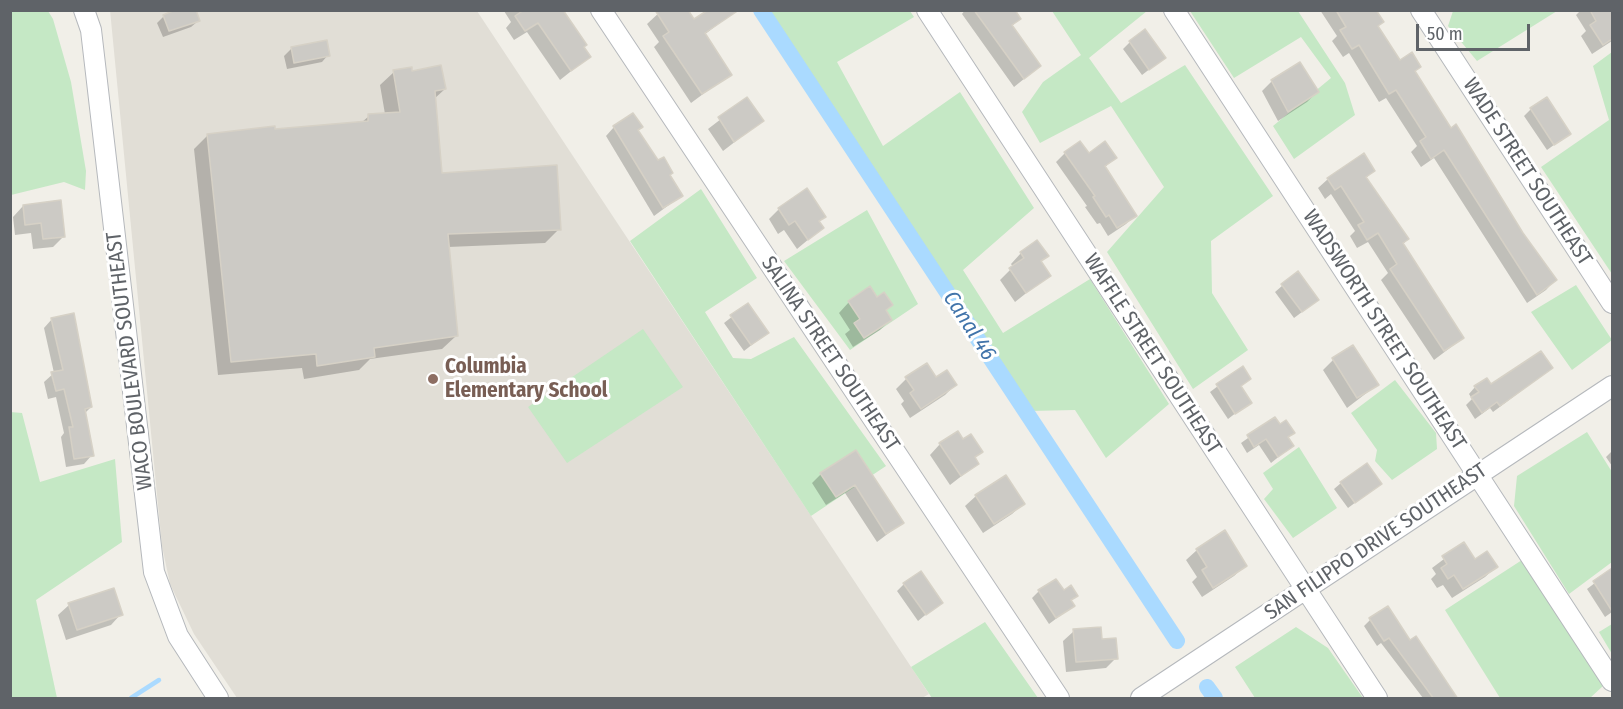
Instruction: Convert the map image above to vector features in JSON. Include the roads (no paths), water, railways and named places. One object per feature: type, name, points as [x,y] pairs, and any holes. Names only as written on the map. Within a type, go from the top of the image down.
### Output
[{"type":"street","name":"WACO BOULEVARD SOUTHEAST","points":[[84,10],[91,30],[154,572],[178,636],[218,699]]},
{"type":"street","name":"SALINA STREET SOUTHEAST","points":[[601,10],[1059,699]]},
{"type":"street","name":"WAFFLE STREET SOUTHEAST","points":[[927,10],[1377,699]]},
{"type":"street","name":"WADSWORTH STREET SOUTHEAST","points":[[1174,10],[1612,681]]},
{"type":"street","name":"WADE STREET SOUTHEAST","points":[[1421,10],[1612,303]]},
{"type":"street","name":"SAN FILIPPO DRIVE SOUTHEAST","points":[[1141,699],[1612,386]]},
{"type":"waterway","name":"Canal 46","points":[[761,10],[1177,641]]},
{"type":"waterway","points":[[131,698],[159,680]]},
{"type":"waterway","name":"Canal 46","points":[[1207,687],[1215,698]]},
{"type":"place","name":"Columbia Elementary School","points":[[433,379]]}]
